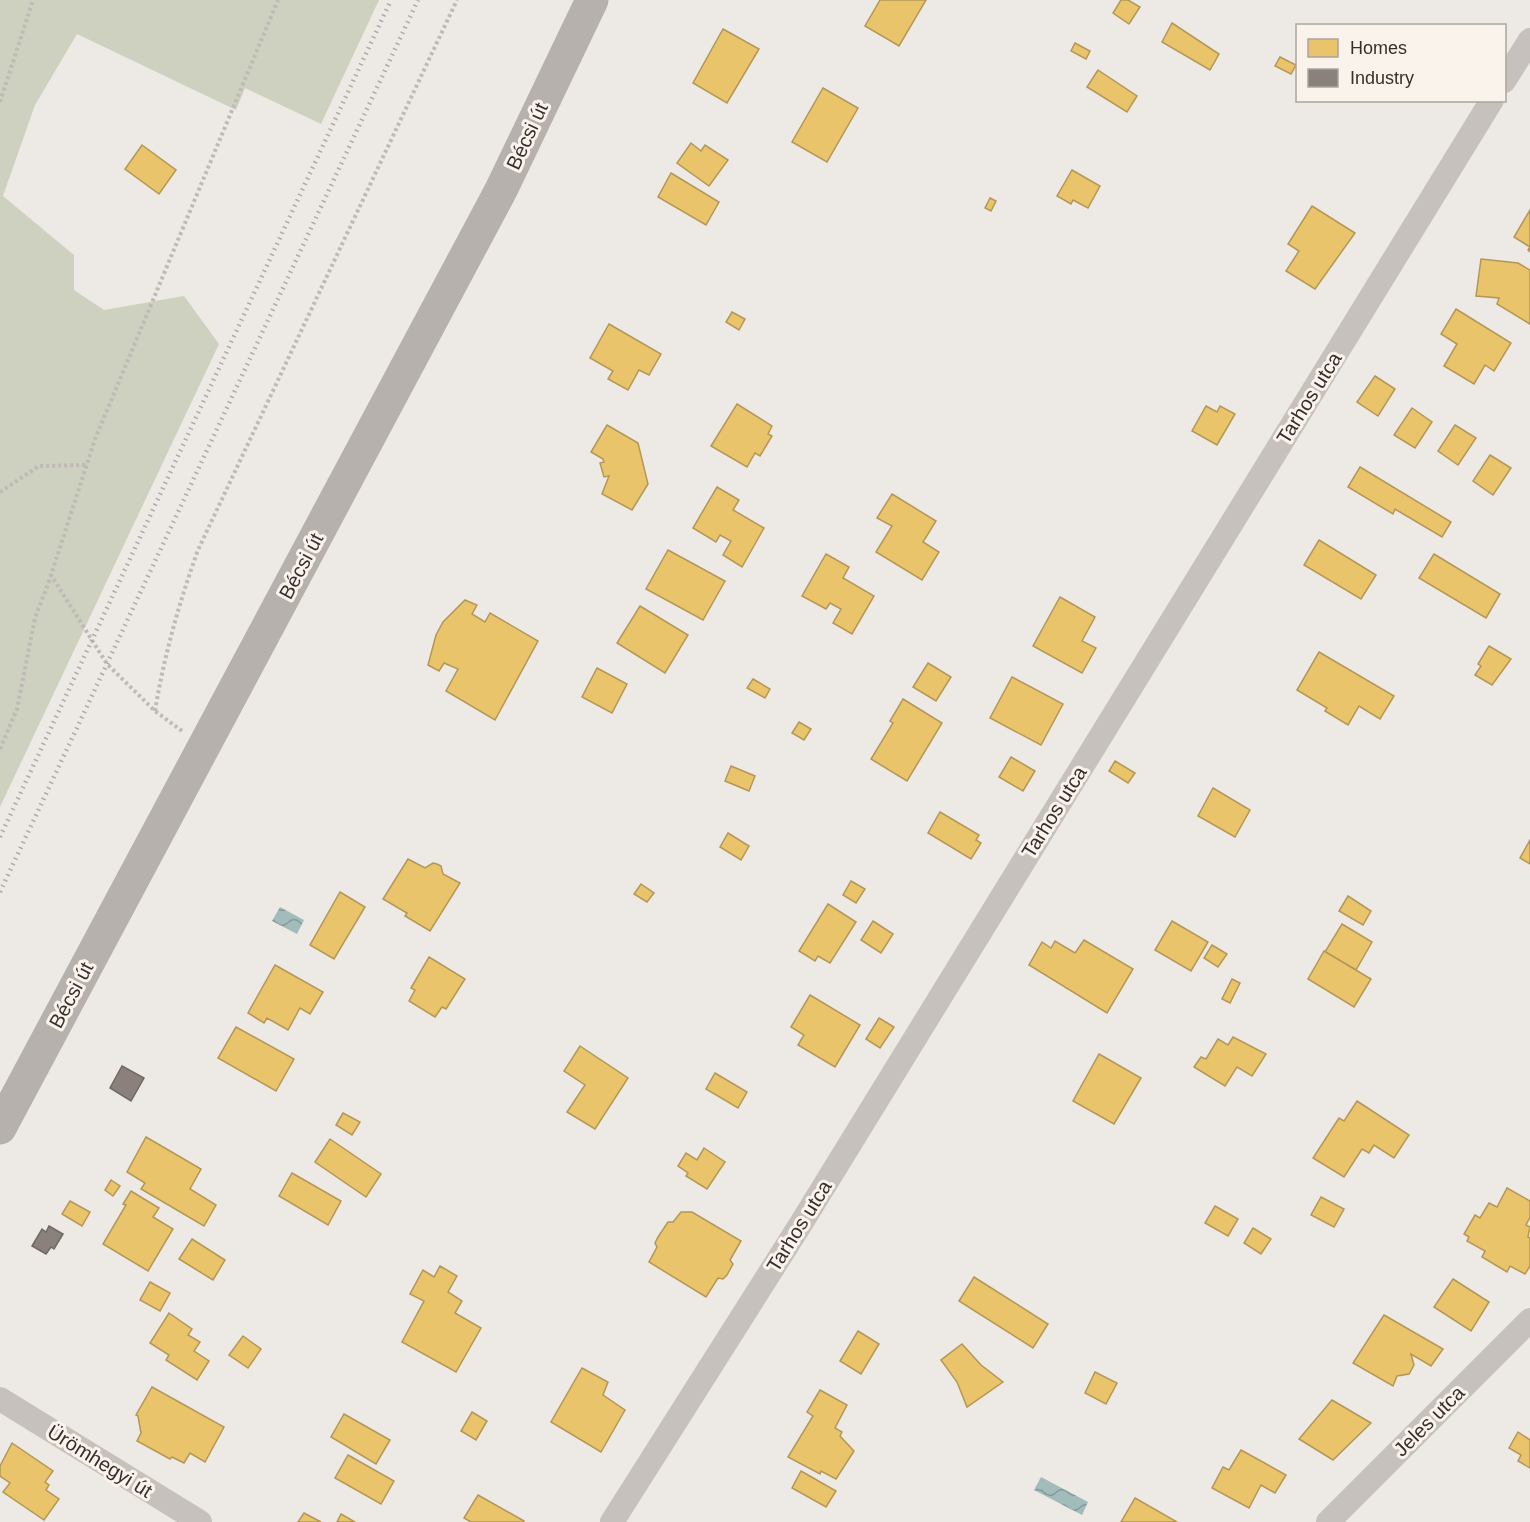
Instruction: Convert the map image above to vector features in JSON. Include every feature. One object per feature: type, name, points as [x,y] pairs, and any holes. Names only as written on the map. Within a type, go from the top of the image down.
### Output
[{"type":"street","name":"Bécsi út","points":[[0,1128],[501,190],[592,0]]},
{"type":"street","points":[[1506,78],[1530,40]]},
{"type":"street","name":"Tarhos utca","points":[[612,1522],[820,1191],[1491,102]]},
{"type":"street","name":"Jeles utca","points":[[1328,1522],[1530,1320]]},
{"type":"street","name":"Ürömhegyi út","points":[[0,1399],[200,1522]]},
{"type":"path","points":[[0,102],[33,0]]},
{"type":"path","points":[[0,749],[17,709],[35,618],[95,440],[278,0]]},
{"type":"path","points":[[155,711],[161,673],[182,594],[198,550],[457,0]]},
{"type":"path","points":[[0,492],[39,466],[87,465]]},
{"type":"path","points":[[51,575],[107,664],[155,711],[204,748]]},
{"type":"green space","points":[[0,0],[379,0],[321,124],[245,88],[236,110],[77,34],[35,105],[3,196],[74,255],[74,290],[104,310],[184,296],[219,344],[0,807]]},
{"type":"water","points":[[280,907],[304,920],[297,934],[272,921]]},
{"type":"water","points":[[1041,1477],[1088,1502],[1082,1515],[1034,1490]]},
{"type":"building: Homes","points":[[880,0],[926,0],[899,46],[865,26]]},
{"type":"building: Homes","points":[[1121,0],[1128,0],[1140,7],[1129,24],[1113,13]]},
{"type":"building: Homes","points":[[1172,23],[1219,54],[1210,70],[1162,42]]},
{"type":"building: Homes","points":[[723,29],[759,49],[727,103],[693,83]]},
{"type":"building: Homes","points":[[1075,43],[1090,51],[1086,59],[1071,51]]},
{"type":"building: Homes","points":[[1280,57],[1296,65],[1291,74],[1275,66]]},
{"type":"building: Homes","points":[[1098,70],[1137,96],[1127,112],[1087,87]]},
{"type":"building: Homes","points":[[823,88],[858,108],[827,162],[792,142]]},
{"type":"building: Homes","points":[[691,143],[701,151],[705,145],[728,160],[709,186],[677,163]]},
{"type":"building: Homes","points":[[142,145],[176,170],[159,194],[125,169]]},
{"type":"building: Homes","points":[[1072,170],[1100,186],[1088,208],[1073,200],[1071,204],[1057,196]]},
{"type":"building: Homes","points":[[671,173],[719,202],[706,225],[658,197]]},
{"type":"building: Homes","points":[[990,198],[996,201],[991,211],[985,208]]},
{"type":"building: Homes","points":[[1312,206],[1355,233],[1315,289],[1286,271],[1299,251],[1288,244]]},
{"type":"building: Homes","points":[[1530,210],[1530,247],[1514,237]]},
{"type":"building: Homes","points":[[1481,259],[1518,263],[1530,270],[1530,324],[1497,304],[1499,298],[1476,296]]},
{"type":"building: Homes","points":[[1456,309],[1511,343],[1494,371],[1485,365],[1474,384],[1444,366],[1457,344],[1441,334]]},
{"type":"building: Homes","points":[[732,312],[745,319],[739,330],[726,322]]},
{"type":"building: Homes","points":[[609,324],[661,354],[649,375],[639,370],[628,390],[608,379],[613,371],[590,358]]},
{"type":"building: Homes","points":[[1375,376],[1395,389],[1378,416],[1357,402]]},
{"type":"building: Homes","points":[[737,404],[772,426],[768,434],[772,436],[760,456],[755,453],[747,467],[711,446]]},
{"type":"building: Homes","points":[[1206,406],[1217,412],[1220,406],[1235,414],[1217,445],[1192,431]]},
{"type":"building: Homes","points":[[1412,408],[1432,422],[1415,448],[1394,435]]},
{"type":"building: Homes","points":[[607,425],[638,443],[648,484],[632,510],[602,494],[609,476],[604,477],[600,463],[604,462],[603,459],[591,452]]},
{"type":"building: Homes","points":[[1455,425],[1476,438],[1458,465],[1438,451]]},
{"type":"building: Homes","points":[[1490,455],[1511,468],[1493,495],[1473,481]]},
{"type":"building: Homes","points":[[1360,467],[1451,522],[1442,537],[1395,509],[1393,514],[1348,487]]},
{"type":"building: Homes","points":[[717,487],[739,500],[733,510],[764,528],[742,567],[723,555],[731,541],[720,535],[716,542],[693,528]]},
{"type":"building: Homes","points":[[892,494],[936,521],[923,542],[939,552],[922,580],[876,552],[892,526],[877,518]]},
{"type":"building: Homes","points":[[1319,540],[1376,575],[1361,599],[1304,565]]},
{"type":"building: Homes","points":[[668,550],[725,581],[703,620],[646,589]]},
{"type":"building: Homes","points":[[826,554],[849,567],[843,578],[874,596],[852,634],[833,623],[841,609],[830,603],[826,609],[802,596]]},
{"type":"building: Homes","points":[[1434,554],[1500,594],[1486,618],[1419,578]]},
{"type":"building: Homes","points":[[1060,597],[1095,617],[1082,641],[1096,648],[1082,673],[1033,646]]},
{"type":"building: Homes","points":[[465,600],[477,605],[472,614],[485,622],[490,613],[538,641],[495,720],[446,691],[458,669],[444,663],[439,671],[428,665],[436,635],[443,622]]},
{"type":"building: Homes","points":[[640,606],[688,635],[665,673],[617,643]]},
{"type":"building: Homes","points":[[1489,646],[1511,659],[1492,685],[1475,675],[1481,666],[1478,664]]},
{"type":"building: Homes","points":[[1319,652],[1394,696],[1380,719],[1359,706],[1348,725],[1325,711],[1327,708],[1297,690]]},
{"type":"building: Homes","points":[[928,663],[951,677],[936,701],[913,687]]},
{"type":"building: Homes","points":[[597,668],[627,684],[612,713],[582,697]]},
{"type":"building: Homes","points":[[1012,677],[1063,704],[1041,745],[990,718]]},
{"type":"building: Homes","points":[[753,679],[770,689],[765,698],[747,688]]},
{"type":"building: Homes","points":[[903,699],[942,723],[907,781],[871,759],[893,723],[890,721]]},
{"type":"building: Homes","points":[[799,722],[811,729],[804,740],[792,733]]},
{"type":"building: Homes","points":[[1011,757],[1035,771],[1023,791],[999,777]]},
{"type":"building: Homes","points":[[1115,761],[1135,773],[1128,783],[1109,771]]},
{"type":"building: Homes","points":[[731,766],[755,776],[749,791],[725,781]]},
{"type":"building: Homes","points":[[1213,788],[1250,810],[1235,837],[1198,816]]},
{"type":"building: Homes","points":[[940,812],[979,835],[976,840],[981,843],[971,859],[928,833]]},
{"type":"building: Homes","points":[[728,833],[749,846],[741,860],[720,847]]},
{"type":"building: Homes","points":[[1530,840],[1530,864],[1520,858]]},
{"type":"building: Homes","points":[[408,859],[425,868],[433,863],[437,864],[441,866],[443,874],[460,883],[430,931],[405,916],[407,913],[383,899]]},
{"type":"building: Homes","points":[[851,881],[865,889],[856,903],[843,895]]},
{"type":"building: Homes","points":[[641,884],[654,893],[647,902],[634,894]]},
{"type":"building: Homes","points":[[340,892],[365,907],[334,959],[310,945]]},
{"type":"building: Homes","points":[[1348,896],[1371,911],[1363,925],[1339,911]]},
{"type":"building: Homes","points":[[828,904],[856,922],[830,963],[818,956],[815,961],[799,951]]},
{"type":"building: Homes","points":[[873,921],[893,934],[881,953],[861,940]]},
{"type":"building: Homes","points":[[1172,921],[1208,942],[1191,971],[1155,950]]},
{"type":"building: Homes","points":[[1342,924],[1372,942],[1356,970],[1325,952]]},
{"type":"building: Homes","points":[[1084,940],[1133,969],[1107,1013],[1029,965],[1042,942],[1051,948],[1055,941],[1075,953]]},
{"type":"building: Homes","points":[[1212,945],[1227,954],[1218,967],[1204,958]]},
{"type":"building: Homes","points":[[1324,951],[1371,979],[1354,1007],[1308,979]]},
{"type":"building: Homes","points":[[429,957],[465,979],[446,1009],[442,1007],[435,1017],[409,1001],[415,990],[411,988]]},
{"type":"building: Homes","points":[[275,965],[323,992],[310,1014],[300,1008],[288,1030],[267,1018],[264,1023],[248,1013]]},
{"type":"building: Homes","points":[[1232,979],[1240,983],[1230,1003],[1222,999]]},
{"type":"building: Homes","points":[[810,995],[860,1025],[835,1067],[798,1045],[804,1035],[791,1027]]},
{"type":"building: Homes","points":[[879,1018],[894,1027],[880,1048],[866,1039]]},
{"type":"building: Homes","points":[[236,1027],[294,1059],[276,1091],[218,1058]]},
{"type":"building: Homes","points":[[1233,1037],[1266,1054],[1252,1076],[1237,1067],[1225,1086],[1194,1067],[1201,1057],[1206,1059],[1218,1039],[1228,1045]]},
{"type":"building: Homes","points":[[580,1046],[628,1078],[595,1129],[567,1112],[585,1085],[564,1071]]},
{"type":"building: Homes","points":[[1099,1054],[1141,1078],[1114,1124],[1073,1101]]},
{"type":"building: Homes","points":[[715,1073],[747,1092],[738,1108],[706,1089]]},
{"type":"building: Homes","points":[[1357,1101],[1409,1135],[1394,1158],[1374,1145],[1369,1153],[1362,1149],[1344,1177],[1313,1158],[1339,1118],[1344,1121]]},
{"type":"building: Homes","points":[[343,1113],[360,1122],[352,1135],[336,1125]]},
{"type":"building: Homes","points":[[146,1137],[201,1169],[190,1189],[216,1205],[204,1226],[141,1189],[145,1183],[127,1172]]},
{"type":"building: Homes","points":[[330,1139],[381,1174],[366,1197],[315,1162]]},
{"type":"building: Homes","points":[[704,1148],[725,1162],[707,1189],[686,1176],[688,1173],[678,1166],[686,1153],[697,1160]]},
{"type":"building: Homes","points":[[292,1173],[341,1201],[328,1225],[279,1196]]},
{"type":"building: Homes","points":[[111,1180],[120,1186],[113,1196],[105,1190]]},
{"type":"building: Homes","points":[[1507,1188],[1530,1201],[1530,1217],[1526,1225],[1530,1227],[1528,1237],[1530,1238],[1530,1266],[1525,1274],[1510,1266],[1507,1272],[1482,1257],[1485,1251],[1467,1241],[1469,1237],[1464,1234],[1475,1215],[1480,1218],[1489,1203],[1497,1207]]},
{"type":"building: Homes","points":[[131,1191],[159,1208],[153,1217],[173,1229],[148,1271],[103,1244],[126,1205],[123,1204]]},
{"type":"building: Homes","points":[[1321,1197],[1344,1209],[1334,1227],[1311,1215]]},
{"type":"building: Homes","points":[[70,1201],[90,1212],[82,1226],[62,1214]]},
{"type":"building: Homes","points":[[1215,1206],[1238,1219],[1228,1236],[1205,1223]]},
{"type":"building: Homes","points":[[681,1212],[692,1212],[741,1241],[730,1260],[733,1264],[727,1275],[723,1279],[718,1278],[706,1297],[649,1262],[657,1247],[655,1243],[658,1237],[668,1222],[673,1222]]},
{"type":"building: Homes","points":[[1253,1228],[1271,1239],[1261,1254],[1244,1243]]},
{"type":"building: Homes","points":[[192,1239],[225,1260],[213,1280],[179,1259]]},
{"type":"building: Homes","points":[[440,1266],[457,1276],[448,1292],[462,1301],[455,1313],[481,1328],[456,1372],[402,1342],[424,1301],[410,1294],[423,1270],[434,1277]]},
{"type":"building: Homes","points":[[974,1277],[1048,1324],[1033,1348],[959,1301]]},
{"type":"building: Homes","points":[[1453,1279],[1489,1302],[1471,1331],[1434,1307]]},
{"type":"building: Homes","points":[[150,1282],[170,1293],[160,1311],[140,1300]]},
{"type":"building: Homes","points":[[169,1313],[192,1329],[188,1335],[200,1342],[194,1351],[209,1361],[197,1380],[166,1360],[169,1355],[150,1343]]},
{"type":"building: Homes","points":[[1384,1315],[1443,1349],[1431,1366],[1411,1354],[1414,1365],[1409,1374],[1397,1376],[1393,1386],[1353,1363]]},
{"type":"building: Homes","points":[[858,1331],[879,1344],[861,1374],[840,1361]]},
{"type":"building: Homes","points":[[243,1336],[261,1349],[248,1368],[229,1355]]},
{"type":"building: Homes","points":[[962,1344],[981,1365],[1003,1382],[967,1407],[957,1382],[941,1360]]},
{"type":"building: Homes","points":[[582,1368],[608,1382],[603,1395],[625,1410],[601,1452],[551,1422]]},
{"type":"building: Homes","points":[[1095,1372],[1117,1383],[1106,1404],[1085,1393]]},
{"type":"building: Homes","points":[[152,1387],[224,1427],[205,1462],[190,1453],[184,1463],[172,1457],[170,1459],[137,1441],[141,1433],[136,1415]]},
{"type":"building: Homes","points":[[820,1390],[847,1405],[835,1428],[842,1432],[840,1436],[854,1451],[836,1479],[821,1471],[820,1474],[788,1457],[813,1416],[807,1412]]},
{"type":"building: Homes","points":[[1332,1400],[1371,1423],[1333,1460],[1299,1439]]},
{"type":"building: Homes","points":[[472,1412],[487,1421],[476,1440],[461,1431]]},
{"type":"building: Homes","points":[[344,1414],[390,1440],[376,1464],[331,1437]]},
{"type":"building: Homes","points":[[1518,1432],[1530,1440],[1530,1468],[1518,1461],[1521,1455],[1509,1448]]},
{"type":"building: Homes","points":[[12,1443],[53,1471],[45,1482],[49,1485],[46,1490],[59,1499],[44,1520],[3,1492],[10,1483],[0,1476],[0,1466]]},
{"type":"building: Homes","points":[[1241,1450],[1286,1475],[1275,1493],[1261,1485],[1249,1508],[1212,1488],[1223,1467],[1229,1470]]},
{"type":"building: Homes","points":[[348,1455],[394,1481],[381,1504],[335,1478]]},
{"type":"building: Homes","points":[[801,1471],[836,1491],[826,1507],[792,1488]]},
{"type":"building: Homes","points":[[478,1495],[524,1521],[471,1522],[464,1518]]},
{"type":"building: Homes","points":[[1135,1498],[1177,1522],[1121,1522]]},
{"type":"building: Homes","points":[[304,1513],[321,1522],[298,1522]]},
{"type":"building: Homes","points":[[341,1514],[355,1522],[337,1522]]},
{"type":"building: Industry","points":[[122,1066],[144,1078],[131,1101],[110,1088]]},
{"type":"building: Industry","points":[[49,1226],[63,1234],[54,1249],[51,1247],[46,1254],[32,1246],[42,1229],[46,1232]]},
{"type":"railway","points":[[0,837],[391,0]]},
{"type":"railway","points":[[0,892],[418,0]]}]
